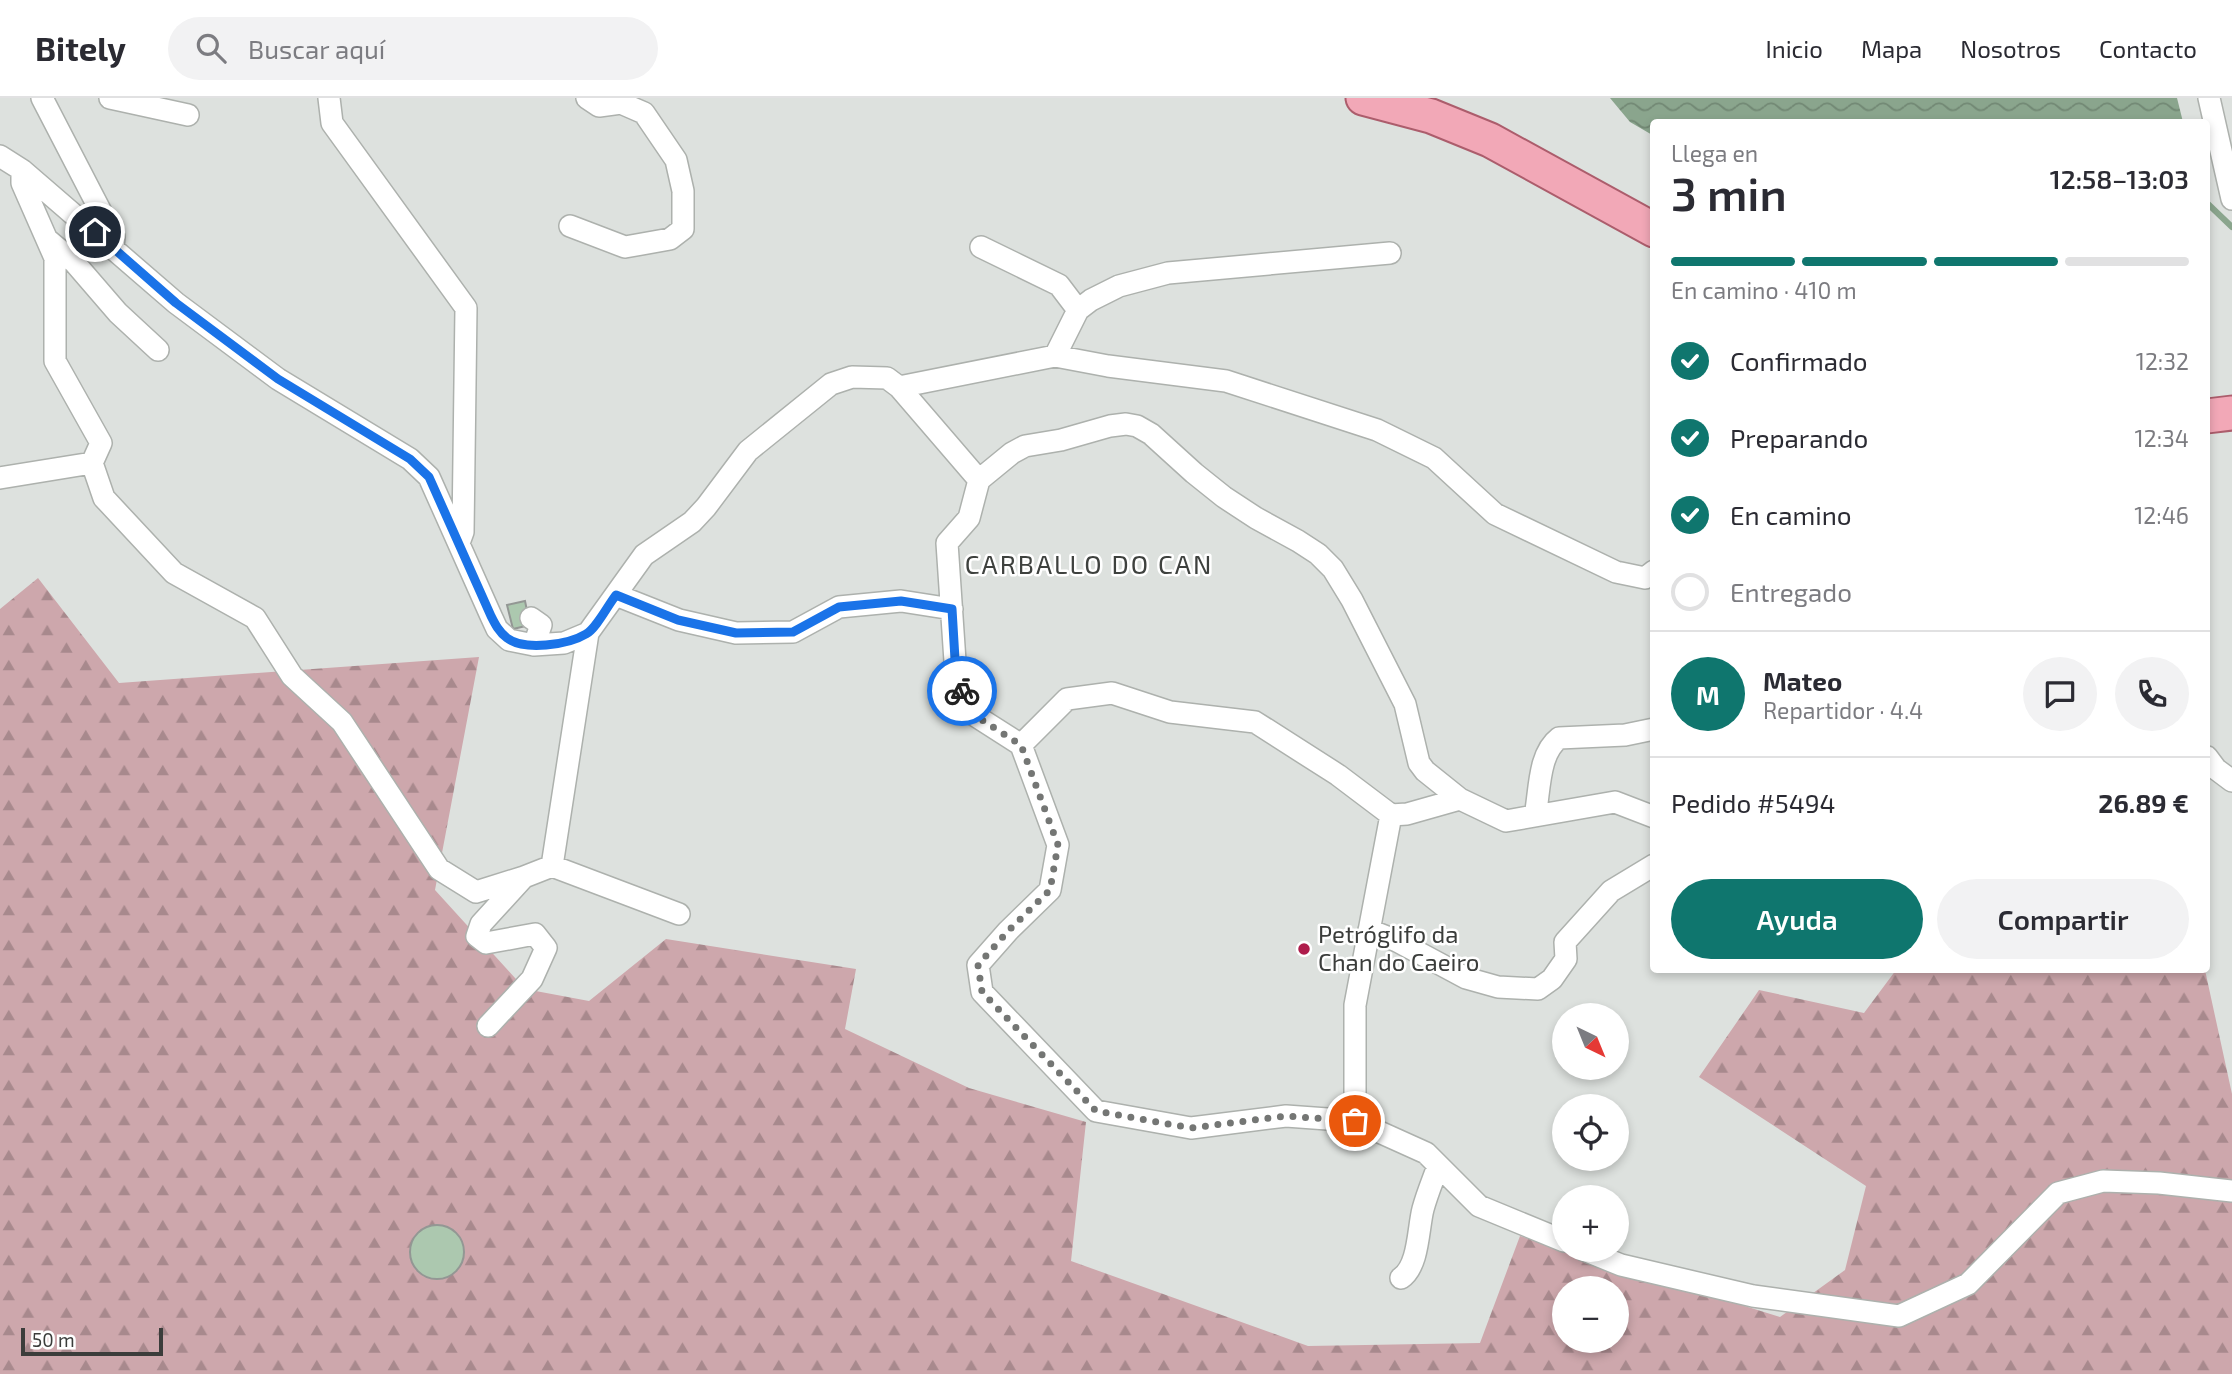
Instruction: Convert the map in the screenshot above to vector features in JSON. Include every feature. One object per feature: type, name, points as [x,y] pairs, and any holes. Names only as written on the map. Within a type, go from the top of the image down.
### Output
[{"type":"main road","points":[[1363,98],[1431,116],[1490,140],[1650,228]]},
{"type":"main road","points":[[2210,416],[2232,413]]},
{"type":"street","points":[[41,98],[114,237],[113,248]]},
{"type":"street","points":[[103,98],[116,104],[188,115]]},
{"type":"street","points":[[330,98],[331,123],[466,308],[463,532],[459,543]]},
{"type":"street","points":[[570,226],[625,247],[670,239],[683,229],[684,191],[676,160],[644,113],[621,103],[599,106],[587,98]]},
{"type":"street","points":[[2209,98],[2232,199]]},
{"type":"street","points":[[0,156],[22,170],[176,303],[278,379],[410,459],[429,477],[497,629],[509,640],[534,645],[564,643],[588,633]]},
{"type":"street","points":[[22,170],[22,183],[55,258],[55,361],[101,443],[92,463],[104,498],[174,573],[255,618],[292,676],[342,722],[439,869],[476,892],[552,866],[679,914]]},
{"type":"street","points":[[47,240],[74,262],[118,313],[158,350]]},
{"type":"street","points":[[981,247],[1059,285],[1078,310]]},
{"type":"street","points":[[1055,356],[1078,310],[1119,286],[1168,273],[1390,253]]},
{"type":"street","points":[[899,387],[1055,356],[1108,366],[1226,381],[1377,430],[1434,458],[1495,514],[1616,572],[1645,578],[1650,574]]},
{"type":"street","points":[[552,866],[588,633],[644,555],[692,522],[748,451],[831,384],[852,377],[887,378],[899,387],[979,480]]},
{"type":"street","points":[[1552,1236],[1479,1206],[1426,1153],[1355,1121],[1286,1116],[1191,1128],[1096,1111],[982,992],[978,965],[1050,890],[1058,845],[1021,745],[971,713],[956,676],[947,543],[969,518],[979,480],[1012,453],[1025,446],[1062,440],[1110,426],[1137,426],[1152,433],[1224,497],[1318,554],[1333,569],[1348,592],[1405,704],[1419,763],[1460,799],[1506,821],[1615,802],[1650,815]]},
{"type":"street","points":[[0,478],[92,463]]},
{"type":"street","points":[[616,595],[678,620],[736,633],[793,632],[839,607],[901,601],[952,609]]},
{"type":"street","points":[[531,618],[541,625],[534,645]]},
{"type":"street","points":[[1021,745],[1067,699],[1112,693],[1170,712],[1255,722],[1338,775],[1391,815],[1407,814],[1460,799]]},
{"type":"street","points":[[1535,816],[1545,761],[1552,744],[1559,738],[1625,735],[1650,730]]},
{"type":"street","points":[[2210,760],[2232,781]]},
{"type":"street","points":[[1355,1121],[1354,1005],[1391,815]]},
{"type":"street","points":[[1369,930],[1397,941],[1466,978],[1498,987],[1538,989],[1552,979],[1566,959],[1565,942],[1586,918],[1611,891],[1650,867]]},
{"type":"street","points":[[488,1026],[532,979],[546,948],[535,934],[486,943],[477,936],[481,924],[524,877]]},
{"type":"street","points":[[1401,1278],[1406,1274],[1417,1247],[1422,1210],[1438,1166]]},
{"type":"street","points":[[1614,1262],[1753,1296],[1899,1316],[1968,1284],[2058,1194],[2103,1181],[2159,1183],[2232,1191]]},
{"type":"green space","points":[[38,578],[119,683],[479,657],[435,890],[525,989],[589,1001],[666,939],[856,969],[845,1029],[969,1088],[1086,1122],[1071,1261],[1308,1346],[1480,1343],[1520,1236],[1552,1246],[1552,1262],[1603,1262],[1780,1317],[1845,1270],[1866,1186],[1699,1077],[1759,990],[1864,1013],[1894,973],[2206,973],[2232,1094],[2232,1374],[0,1374],[0,609]]},
{"type":"water","points":[[1610,98],[2177,98],[2182,119],[1650,119],[1650,134],[1630,122]]},
{"type":"building","points":[[525,601],[530,625],[513,629],[507,605]]},
{"type":"building","points":[[437,1225],[456,1233],[464,1252],[456,1271],[437,1279],[418,1271],[410,1252],[418,1233]]},
{"type":"waterway","points":[[2210,206],[2232,227]]},
{"type":"way so far","points":[[962,691],[971,713],[1021,745],[1058,845],[1050,890],[978,965],[982,992],[1096,1111],[1191,1128],[1286,1116],[1355,1121]]},
{"type":"place","name":"Petróglifo da Chan do Caeiro","points":[[1304,949]]},
{"type":"district","name":"CARBALLO DO CAN","points":[[1089,565]]},
{"type":"route","points":[[95,232],[176,303],[278,379],[410,459],[429,477],[497,629],[509,640],[534,645],[564,643],[588,633],[616,595],[678,620],[736,633],[793,632],[839,607],[901,601],[952,609],[956,676],[962,691]]}]
